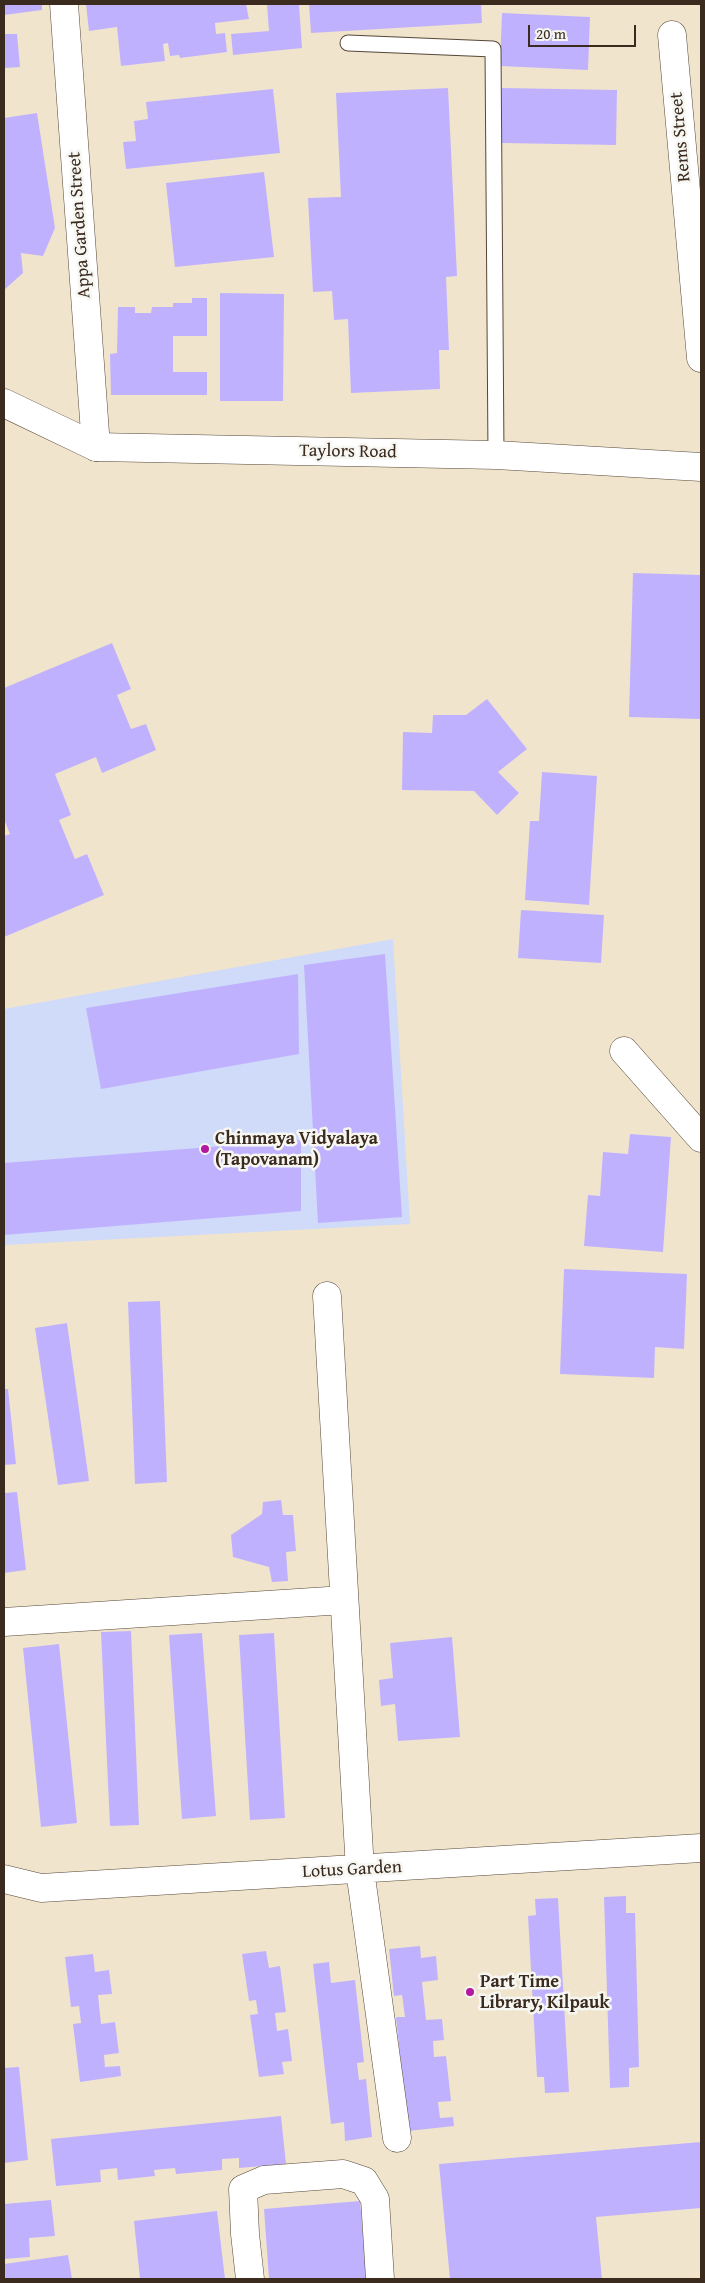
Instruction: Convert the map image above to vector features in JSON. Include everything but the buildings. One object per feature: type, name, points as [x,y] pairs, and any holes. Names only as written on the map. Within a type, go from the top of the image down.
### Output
[{"type":"street","name":"Appa Garden Street","points":[[64,4],[96,447]]},
{"type":"street","name":"Rems Street","points":[[672,35],[701,358]]},
{"type":"street","name":"Taylors Road","points":[[4,403],[96,447],[496,455],[701,467]]},
{"type":"street","points":[[624,1051],[701,1138]]},
{"type":"street","points":[[327,1296],[360,1870],[398,2138]]},
{"type":"street","points":[[4,1622],[344,1600]]},
{"type":"street","name":"Lotus Garden","points":[[4,1879],[41,1888],[701,1848]]},
{"type":"street","points":[[250,2279],[243,2189],[264,2180],[343,2174],[364,2181],[375,2198],[380,2279]]},
{"type":"lane","points":[[348,43],[493,49],[496,455]]},
{"type":"shaded area","name":"Chinmaya Vidyalaya (Tapovanam)","points":[[393,939],[410,1224],[4,1245],[4,1009]]},
{"type":"place","name":"Chinmaya Vidyalaya (Tapovanam)","points":[[205,1149]]},
{"type":"place","name":"Part Time Library, Kilpauk","points":[[470,1992]]}]
